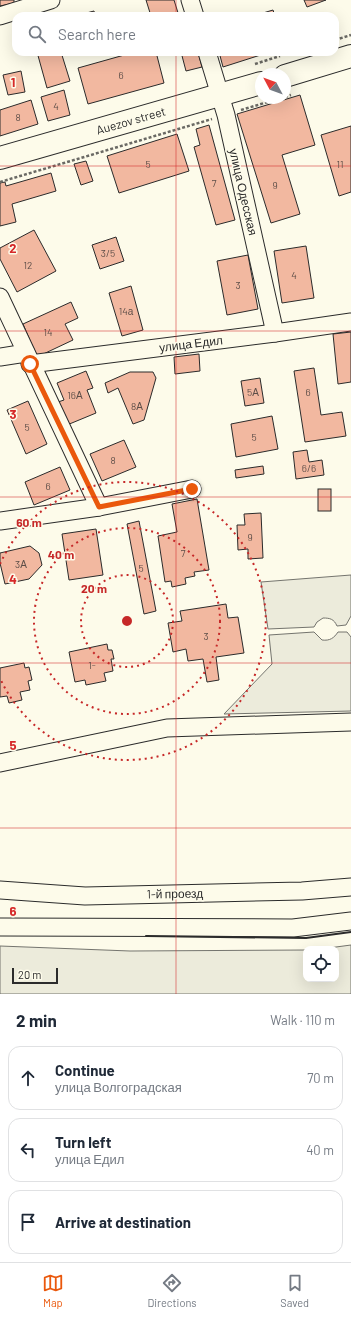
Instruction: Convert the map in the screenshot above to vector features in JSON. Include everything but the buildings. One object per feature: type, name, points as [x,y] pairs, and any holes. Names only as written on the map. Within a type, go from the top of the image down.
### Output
[{"type":"main road","points":[[291,74],[351,56]]},
{"type":"main road","name":"Auezov street","points":[[0,158],[223,105],[255,86]]},
{"type":"street","points":[[13,12],[51,0]]},
{"type":"street","points":[[190,0],[194,12]]},
{"type":"street","points":[[0,16],[12,12]]},
{"type":"street","name":"улица Одесская","points":[[208,56],[223,105],[275,333]]},
{"type":"street","points":[[0,297],[99,507]]},
{"type":"street","name":"улица Едил","points":[[0,357],[28,359],[275,333],[351,322]]},
{"type":"street","points":[[0,521],[99,507],[192,489]]},
{"type":"street","points":[[0,762],[167,728],[351,722]]},
{"type":"street","name":"1-й проезд","points":[[0,890],[85,896],[302,891],[351,887]]},
{"type":"street","points":[[0,927],[293,928],[351,921]]},
{"type":"path","points":[[339,39],[351,35]]},
{"type":"path","points":[[0,182],[223,105],[255,101]]},
{"type":"shaded area","points":[[351,575],[351,616],[346,625],[337,626],[332,619],[323,618],[317,622],[314,627],[268,629],[261,582]]},
{"type":"shaded area","points":[[314,632],[322,640],[332,639],[338,632],[347,632],[351,637],[351,711],[224,714],[272,664],[269,635]]},
{"type":"shaded area","points":[[351,945],[351,994],[0,994],[0,946],[130,951],[303,950],[303,982],[339,982],[339,947]]},
{"type":"wall","points":[[146,936],[306,938],[351,932]]},
{"type":"route","points":[[30,364],[99,507],[192,489]]}]
